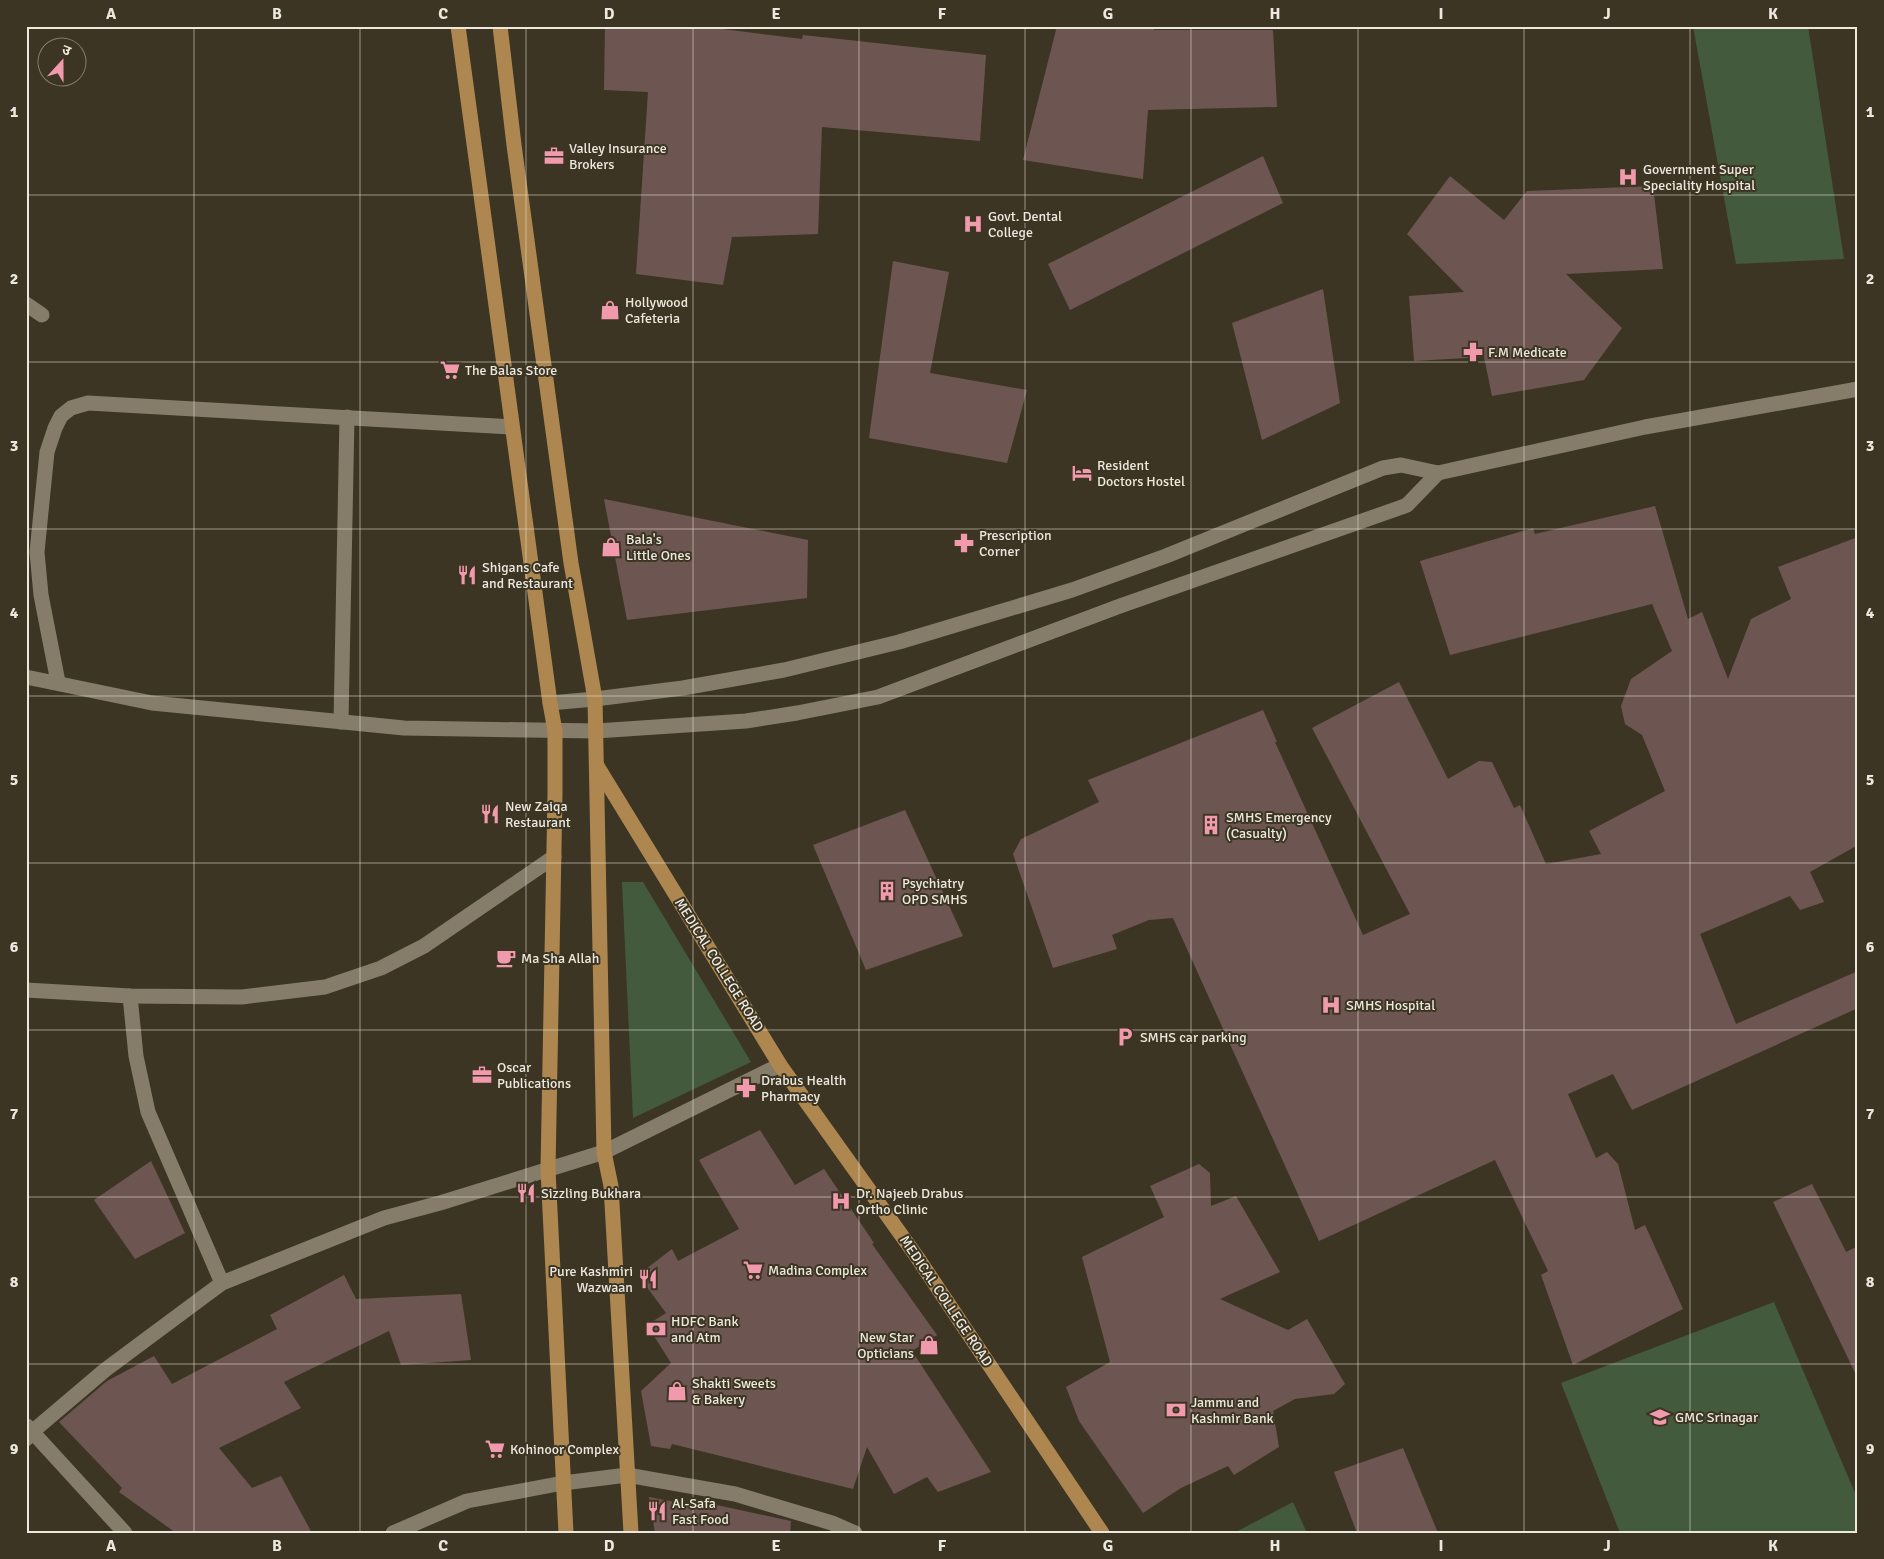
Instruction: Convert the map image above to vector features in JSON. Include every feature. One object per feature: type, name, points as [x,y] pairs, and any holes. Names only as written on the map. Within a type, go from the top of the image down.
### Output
[{"type":"main road","points":[[458,26],[555,731],[548,1170],[566,1533]]},
{"type":"main road","points":[[500,26],[514,145],[571,563],[595,699],[604,1152],[611,1186],[631,1533]]},
{"type":"main road","name":"MEDICAL COLLEGE ROAD","points":[[597,766],[780,1065],[917,1257],[1102,1533]]},
{"type":"street","points":[[26,304],[42,315]]},
{"type":"street","points":[[550,703],[683,688],[775,672],[894,643],[1072,590],[1166,556],[1383,468],[1401,465],[1438,473],[1645,427],[1858,389]]},
{"type":"street","points":[[58,682],[41,596],[37,552],[47,452],[54,428],[61,416],[71,408],[88,403],[512,428]]},
{"type":"street","points":[[341,722],[347,417]]},
{"type":"street","points":[[26,677],[58,682],[152,703],[404,728],[596,731],[746,721],[797,714],[878,697],[1120,606],[1402,507],[1407,505],[1438,473]]},
{"type":"street","points":[[26,990],[130,996],[242,997],[325,987],[381,968],[424,946],[554,857]]},
{"type":"street","points":[[130,996],[136,1056],[148,1112],[222,1283]]},
{"type":"street","points":[[125,1533],[28,1432],[105,1370],[222,1283],[384,1218],[440,1203],[604,1152],[780,1065]]},
{"type":"street","points":[[393,1533],[467,1501],[563,1483],[627,1475],[735,1494],[832,1523],[855,1533]]},
{"type":"green space","points":[[1693,26],[1808,26],[1844,259],[1736,264]]},
{"type":"green space","points":[[622,882],[643,882],[751,1062],[633,1118]]},
{"type":"green space","points":[[1774,1302],[1858,1500],[1858,1533],[1620,1533],[1561,1383]]},
{"type":"green space","points":[[1293,1502],[1307,1533],[1234,1533]]},
{"type":"building","points":[[605,26],[699,26],[802,39],[803,35],[986,55],[980,141],[822,127],[818,234],[732,237],[723,285],[636,274],[648,92],[604,90]]},
{"type":"building","points":[[1057,26],[1154,26],[1154,30],[1273,30],[1277,107],[1148,110],[1143,179],[1023,160]]},
{"type":"building","points":[[1263,156],[1283,203],[1070,310],[1048,264]]},
{"type":"building","points":[[1450,176],[1504,220],[1527,191],[1653,186],[1663,269],[1566,274],[1622,328],[1584,380],[1492,396],[1484,357],[1414,361],[1409,296],[1464,292],[1407,234]]},
{"type":"building","points":[[893,261],[949,272],[930,373],[1027,390],[1007,463],[869,438]]},
{"type":"building","points":[[1323,289],[1340,403],[1262,440],[1232,323]]},
{"type":"building","points":[[604,499],[808,540],[807,598],[627,620]]},
{"type":"building","points":[[1655,506],[1688,619],[1702,612],[1728,679],[1751,619],[1791,599],[1778,567],[1858,537],[1858,845],[1810,872],[1824,902],[1800,910],[1790,896],[1700,934],[1736,1024],[1858,971],[1858,1008],[1632,1110],[1613,1074],[1568,1094],[1596,1158],[1607,1152],[1618,1164],[1635,1230],[1645,1225],[1683,1309],[1573,1365],[1541,1275],[1548,1271],[1495,1160],[1319,1241],[1173,918],[1149,920],[1112,935],[1117,949],[1053,968],[1013,854],[1021,839],[1099,802],[1088,780],[1263,710],[1277,742],[1275,742],[1363,935],[1410,914],[1312,728],[1399,682],[1448,779],[1479,761],[1492,762],[1514,808],[1520,805],[1546,864],[1601,854],[1589,831],[1665,791],[1642,735],[1625,724],[1621,706],[1631,679],[1672,651],[1652,604],[1450,655],[1420,561],[1533,528],[1535,534]]},
{"type":"building","name":"Psychiatry OPD SMHS","points":[[905,810],[963,936],[866,970],[813,845]]},
{"type":"building","points":[[760,1130],[795,1185],[824,1169],[874,1243],[872,1244],[937,1335],[912,1351],[991,1472],[938,1492],[927,1477],[894,1494],[867,1447],[853,1489],[672,1444],[670,1449],[651,1446],[641,1391],[671,1363],[647,1325],[666,1313],[638,1275],[672,1249],[678,1261],[739,1229],[699,1160]]},
{"type":"building","points":[[151,1161],[185,1233],[135,1259],[94,1200]]},
{"type":"building","points":[[1199,1164],[1210,1173],[1211,1206],[1236,1196],[1280,1272],[1220,1299],[1288,1330],[1307,1319],[1345,1384],[1334,1394],[1295,1399],[1273,1411],[1279,1447],[1234,1475],[1228,1466],[1181,1488],[1143,1513],[1079,1421],[1066,1387],[1110,1362],[1082,1257],[1164,1217],[1150,1186]]},
{"type":"building","points":[[1812,1184],[1846,1252],[1858,1246],[1858,1379],[1773,1202]]},
{"type":"building","points":[[344,1275],[356,1299],[461,1294],[471,1360],[401,1365],[389,1331],[284,1382],[301,1408],[219,1448],[252,1488],[281,1476],[312,1533],[176,1533],[119,1492],[122,1488],[59,1422],[107,1381],[154,1356],[172,1384],[277,1329],[270,1315]]},
{"type":"building","points":[[1403,1448],[1438,1533],[1357,1533],[1334,1472]]},
{"type":"building","points":[[649,1497],[711,1509],[712,1504],[791,1521],[790,1533],[655,1533]]},
{"type":"place","name":"Valley Insurance Brokers","points":[[554,156]]},
{"type":"place","name":"Government Super Speciality Hospital","points":[[1628,177]]},
{"type":"place","name":"Govt. Dental College","points":[[973,224]]},
{"type":"place","name":"Hollywood Cafeteria","points":[[610,310]]},
{"type":"place","name":"F.M Medicate","points":[[1473,352]]},
{"type":"place","name":"The Balas Store","points":[[450,370]]},
{"type":"place","name":"Resident Doctors Hostel","points":[[1082,473]]},
{"type":"place","name":"Prescription Corner","points":[[964,543]]},
{"type":"place","name":"Bala's Little Ones","points":[[611,547]]},
{"type":"place","name":"Shigans Cafe and Restaurant","points":[[467,575]]},
{"type":"place","name":"New Zaiqa Restaurant","points":[[490,814]]},
{"type":"place","name":"SMHS Emergency (Casualty)","points":[[1211,825]]},
{"type":"place","name":"Psychiatry OPD SMHS","points":[[887,891]]},
{"type":"place","name":"Ma Sha Allah","points":[[506,958]]},
{"type":"place","name":"SMHS Hospital","points":[[1331,1005]]},
{"type":"place","name":"SMHS car parking","points":[[1125,1037]]},
{"type":"place","name":"Oscar Publications","points":[[482,1075]]},
{"type":"place","name":"Drabus Health Pharmacy","points":[[746,1088]]},
{"type":"place","name":"Sizzling Bukhara","points":[[526,1193]]},
{"type":"place","name":"Dr. Najeeb Drabus Ortho Clinic","points":[[841,1201]]},
{"type":"place","name":"Madina Complex","points":[[753,1270]]},
{"type":"place","name":"Pure Kashmiri Wazwaan","points":[[648,1279]]},
{"type":"place","name":"HDFC Bank and Atm","points":[[656,1329]]},
{"type":"place","name":"New Star Opticians","points":[[929,1345]]},
{"type":"place","name":"Shakti Sweets & Bakery","points":[[677,1391]]},
{"type":"place","name":"Jammu and Kashmir Bank","points":[[1176,1410]]},
{"type":"place","name":"GMC Srinagar","points":[[1660,1417]]},
{"type":"place","name":"Kohinoor Complex","points":[[495,1449]]},
{"type":"place","name":"Al-Safa Fast Food","points":[[657,1511]]}]
